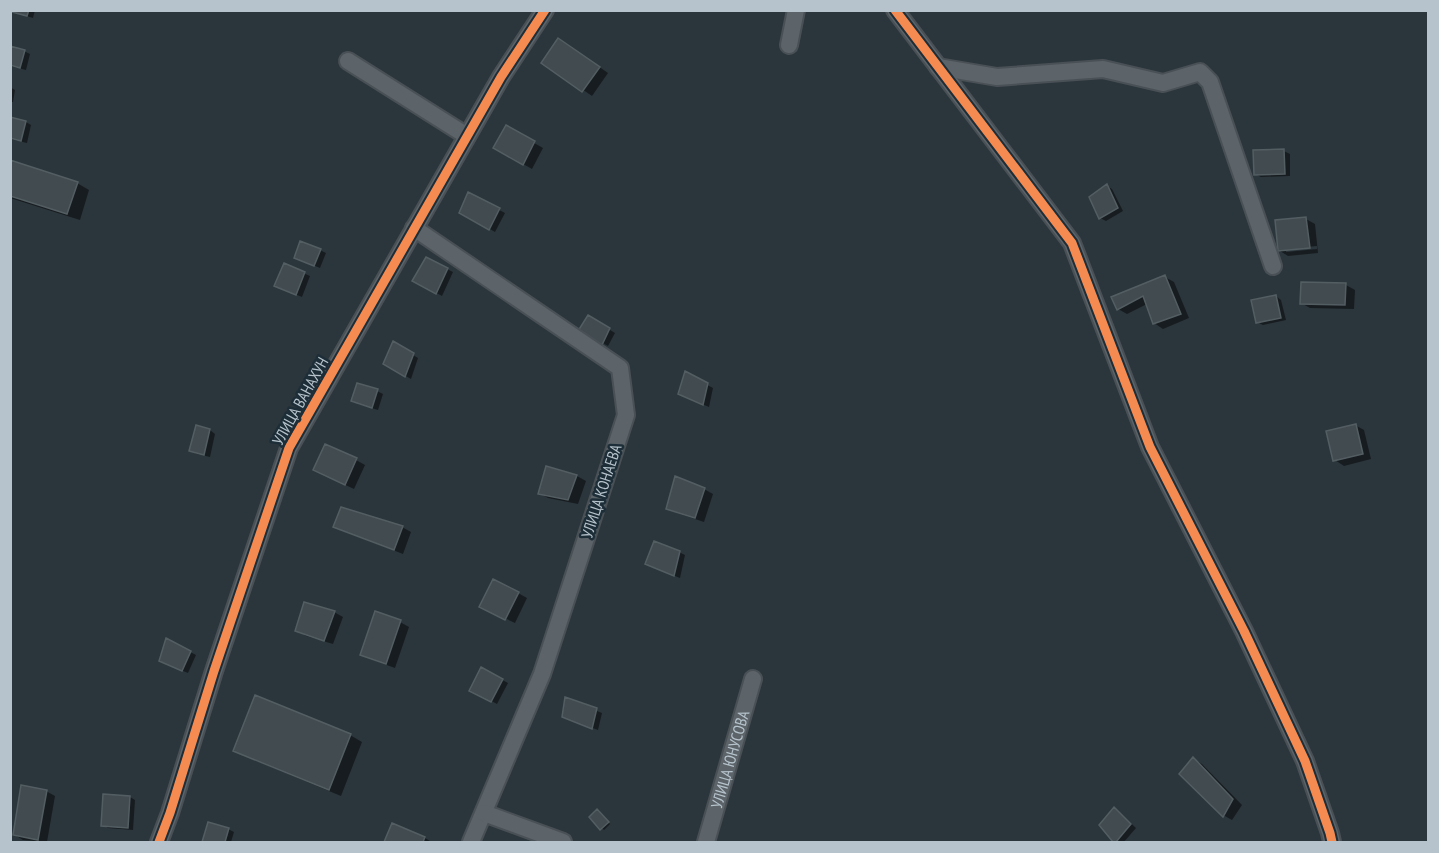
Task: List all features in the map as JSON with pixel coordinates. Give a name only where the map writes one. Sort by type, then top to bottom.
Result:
[{"type":"street","name":"УЛИЦА ВАНАХУН","points":[[159,843],[289,448],[501,77],[546,10]]},
{"type":"street","points":[[789,45],[796,10]]},
{"type":"street","points":[[895,10],[1072,243],[1150,447],[1244,631],[1305,761],[1332,843]]},
{"type":"street","points":[[348,61],[467,136]]},
{"type":"street","points":[[938,67],[997,77],[1103,69],[1163,83],[1200,72],[1210,82],[1273,266]]},
{"type":"street","name":"УЛИЦА КОНАЕВА","points":[[414,228],[620,368],[626,415],[542,674],[471,843]]},
{"type":"street","name":"УЛИЦА ЮНУСОВА","points":[[706,843],[753,679]]},
{"type":"street","points":[[484,813],[563,843]]},
{"type":"building","points":[[13,10],[29,10],[27,16],[12,12]]},
{"type":"building","points":[[558,38],[600,67],[582,92],[541,63]]},
{"type":"building","points":[[10,46],[25,50],[20,68],[10,65]]},
{"type":"building","points":[[10,117],[26,121],[21,141],[10,138]]},
{"type":"building","points":[[506,125],[535,141],[523,165],[493,148]]},
{"type":"building","points":[[1284,149],[1285,174],[1254,175],[1253,150]]},
{"type":"building","points":[[10,160],[78,182],[67,214],[10,196]]},
{"type":"building","points":[[1107,184],[1118,208],[1099,219],[1089,197]]},
{"type":"building","points":[[468,192],[500,208],[489,230],[459,213]]},
{"type":"building","points":[[1306,217],[1310,248],[1278,251],[1275,220]]},
{"type":"building","points":[[300,241],[321,249],[314,266],[294,258]]},
{"type":"building","points":[[426,257],[448,268],[436,294],[412,281]]},
{"type":"building","points":[[284,263],[305,272],[296,295],[274,286]]},
{"type":"building","points":[[1165,275],[1181,314],[1153,324],[1143,296],[1117,310],[1111,297]]},
{"type":"building","points":[[1301,282],[1346,283],[1345,305],[1300,304]]},
{"type":"building","points":[[1276,295],[1281,318],[1256,323],[1251,300]]},
{"type":"building","points":[[588,315],[610,328],[602,345],[578,331]]},
{"type":"building","points":[[393,341],[414,353],[405,377],[383,364]]},
{"type":"building","points":[[685,371],[708,383],[703,405],[678,394]]},
{"type":"building","points":[[357,383],[378,389],[372,408],[351,401]]},
{"type":"building","points":[[1356,424],[1363,454],[1333,461],[1326,431]]},
{"type":"building","points":[[196,425],[210,429],[204,455],[189,451]]},
{"type":"building","points":[[325,444],[357,458],[345,485],[313,470]]},
{"type":"building","points":[[546,466],[577,475],[568,500],[538,494]]},
{"type":"building","points":[[675,476],[705,488],[695,518],[666,509]]},
{"type":"building","points":[[341,507],[403,526],[394,550],[333,527]]},
{"type":"building","points":[[654,541],[680,551],[674,576],[645,564]]},
{"type":"building","points":[[493,579],[519,592],[505,620],[479,607]]},
{"type":"building","points":[[304,602],[335,611],[324,641],[295,631]]},
{"type":"building","points":[[375,611],[401,620],[386,664],[360,655]]},
{"type":"building","points":[[166,638],[191,651],[182,671],[159,661]]},
{"type":"building","points":[[481,667],[503,679],[491,702],[469,691]]},
{"type":"building","points":[[255,695],[351,734],[329,790],[233,751]]},
{"type":"building","points":[[565,697],[597,708],[592,729],[562,717]]},
{"type":"building","points":[[1193,757],[1233,799],[1223,817],[1179,774]]},
{"type":"building","points":[[21,785],[47,790],[38,840],[13,835]]},
{"type":"building","points":[[103,794],[130,796],[128,828],[101,826]]},
{"type":"building","points":[[1114,807],[1131,824],[1116,842],[1113,842],[1099,825]]},
{"type":"building","points":[[597,809],[609,822],[600,830],[589,817]]},
{"type":"building","points":[[208,822],[229,828],[225,842],[202,842]]},
{"type":"building","points":[[392,823],[425,837],[423,842],[384,842]]},
{"type":"cycle path","points":[[159,842],[289,448],[501,77],[545,10]]},
{"type":"cycle path","points":[[895,10],[1072,243],[1150,447],[1244,631],[1305,761],[1332,842]]}]
